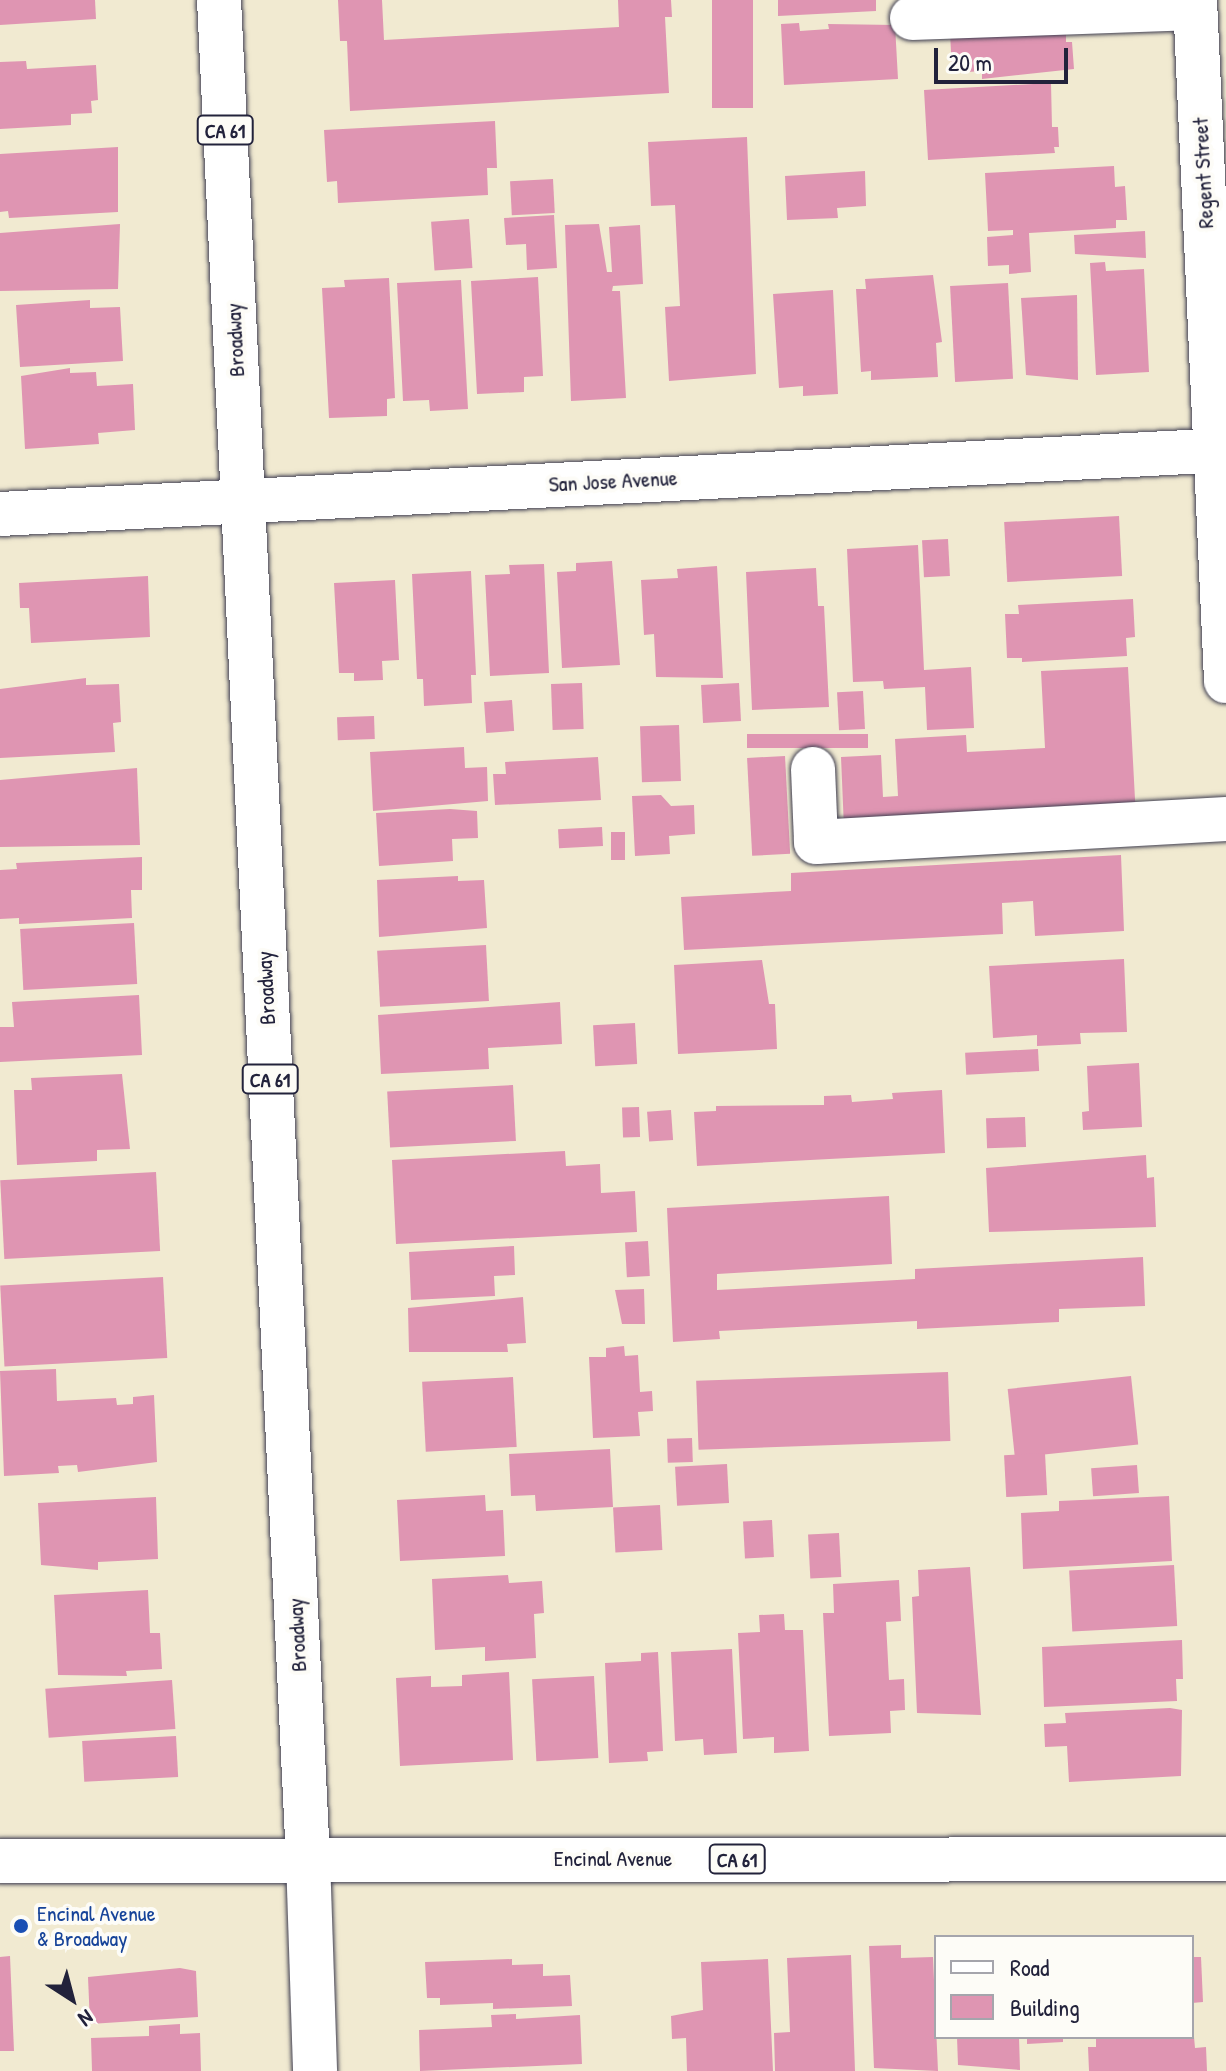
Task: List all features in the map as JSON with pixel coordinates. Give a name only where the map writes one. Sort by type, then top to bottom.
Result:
[{"type":"main road","name":"Broadway","points":[[219,0],[308,1858],[315,2071]]},
{"type":"main road","points":[[912,18],[1195,4]]},
{"type":"main road","name":"Regent Street","points":[[1195,4],[1221,450],[1226,681]]},
{"type":"main road","name":"San Jose Avenue","points":[[0,514],[1221,450]]},
{"type":"main road","points":[[813,769],[816,842],[1226,819]]},
{"type":"main road","name":"Encinal Avenue","points":[[0,1861],[308,1858],[1226,1859]]},
{"type":"building","points":[[0,0],[95,0],[96,19],[0,25]]},
{"type":"building","points":[[338,0],[382,0],[384,40],[619,27],[618,0],[671,0],[672,17],[665,17],[669,93],[350,111],[347,41],[340,41]]},
{"type":"building","points":[[712,0],[753,0],[753,108],[712,108]]},
{"type":"building","points":[[778,0],[876,0],[876,11],[778,16]]},
{"type":"building","points":[[799,23],[800,31],[829,29],[828,24],[895,25],[898,79],[784,85],[781,24]]},
{"type":"building","points":[[950,32],[1066,32],[1066,42],[1072,42],[1074,69],[982,79],[982,71],[952,73]]},
{"type":"building","points":[[26,61],[27,69],[96,65],[98,100],[91,101],[92,113],[71,114],[71,125],[0,129],[0,62]]},
{"type":"building","points":[[1051,83],[1052,127],[1058,127],[1059,147],[1054,147],[1055,153],[928,160],[924,90]]},
{"type":"building","points":[[495,121],[497,168],[487,168],[488,195],[338,203],[337,181],[327,182],[324,130]]},
{"type":"building","points":[[747,137],[756,374],[669,381],[665,307],[680,306],[675,205],[651,206],[648,142]]},
{"type":"building","points":[[118,147],[118,212],[9,218],[8,211],[0,212],[0,154]]},
{"type":"building","points":[[1114,166],[1115,187],[1125,186],[1127,220],[1116,220],[1116,228],[1029,233],[1031,272],[1009,274],[1009,265],[988,266],[987,237],[1013,235],[1013,230],[988,231],[985,173]]},
{"type":"building","points":[[865,171],[866,206],[837,208],[838,218],[787,220],[785,176]]},
{"type":"building","points":[[553,179],[555,213],[512,215],[510,181]]},
{"type":"building","points":[[554,215],[557,268],[527,270],[526,244],[506,245],[504,218]]},
{"type":"building","points":[[469,219],[472,268],[435,271],[431,222]]},
{"type":"building","points":[[120,224],[118,289],[0,291],[0,233]]},
{"type":"building","points":[[599,224],[607,272],[612,272],[609,227],[640,225],[643,284],[613,286],[612,291],[620,291],[626,398],[571,401],[565,225]]},
{"type":"building","points":[[1145,231],[1146,258],[1075,254],[1074,235]]},
{"type":"building","points":[[1105,262],[1106,271],[1144,269],[1149,372],[1096,375],[1090,263]]},
{"type":"building","points":[[933,275],[942,342],[936,343],[938,377],[871,380],[871,371],[861,372],[856,289],[866,289],[865,279]]},
{"type":"building","points":[[538,277],[543,376],[524,377],[524,392],[477,394],[471,281]]},
{"type":"building","points":[[389,278],[395,398],[387,399],[387,416],[329,418],[322,288],[345,287],[344,280]]},
{"type":"building","points":[[461,280],[468,409],[430,411],[429,400],[403,401],[397,283]]},
{"type":"building","points":[[1008,283],[1013,379],[955,382],[950,286]]},
{"type":"building","points":[[833,290],[838,394],[803,396],[803,386],[779,388],[773,294]]},
{"type":"building","points":[[1077,295],[1078,380],[1026,375],[1021,298]]},
{"type":"building","points":[[90,300],[90,308],[120,307],[123,361],[20,367],[16,305]]},
{"type":"building","points":[[70,368],[70,373],[96,372],[97,386],[133,384],[135,430],[98,433],[99,444],[25,449],[21,376]]},
{"type":"building","points":[[1119,516],[1122,576],[1007,582],[1004,522]]},
{"type":"building","points":[[948,539],[950,576],[924,577],[922,540]]},
{"type":"building","points":[[918,545],[924,670],[971,667],[974,728],[927,730],[925,687],[884,689],[883,681],[853,682],[847,549]]},
{"type":"building","points":[[612,561],[620,665],[562,668],[557,572],[576,571],[576,563]]},
{"type":"building","points":[[544,564],[549,673],[490,676],[485,575],[510,574],[509,565]]},
{"type":"building","points":[[717,566],[723,678],[656,677],[654,634],[644,635],[641,580],[678,578],[677,569]]},
{"type":"building","points":[[816,568],[818,606],[824,606],[829,707],[752,710],[746,572]]},
{"type":"building","points":[[471,571],[476,675],[471,675],[472,703],[424,706],[423,679],[417,679],[412,574]]},
{"type":"building","points":[[148,576],[150,637],[31,643],[29,608],[20,608],[19,583]]},
{"type":"building","points":[[395,580],[399,660],[382,661],[383,680],[354,681],[354,673],[339,673],[334,583]]},
{"type":"building","points":[[1133,599],[1135,637],[1126,638],[1127,656],[1022,662],[1022,658],[1007,658],[1005,614],[1019,614],[1018,605]]},
{"type":"building","points":[[1128,667],[1136,818],[844,828],[841,757],[881,755],[883,797],[898,796],[895,739],[966,735],[967,752],[1045,748],[1041,671]]},
{"type":"building","points":[[86,678],[86,685],[119,684],[121,722],[113,723],[115,752],[0,758],[0,689]]},
{"type":"building","points":[[582,683],[584,729],[553,730],[551,684]]},
{"type":"building","points":[[739,683],[741,721],[703,723],[701,685]]},
{"type":"building","points":[[863,691],[865,729],[839,730],[837,692]]},
{"type":"building","points":[[512,700],[514,731],[486,733],[484,702]]},
{"type":"building","points":[[374,716],[375,739],[338,740],[337,717]]},
{"type":"building","points":[[679,725],[681,781],[642,782],[640,726]]},
{"type":"building","points":[[747,734],[868,734],[868,748],[747,748]]},
{"type":"building","points":[[464,747],[465,768],[487,767],[488,801],[373,811],[370,752]]},
{"type":"building","points":[[785,756],[790,854],[752,856],[747,758]]},
{"type":"building","points":[[598,757],[601,800],[495,805],[493,774],[506,774],[505,762]]},
{"type":"building","points":[[137,768],[140,845],[0,847],[0,780]]},
{"type":"building","points":[[661,795],[671,806],[694,805],[695,834],[669,836],[670,854],[635,856],[632,796]]},
{"type":"building","points":[[450,809],[477,811],[478,838],[452,839],[453,861],[379,866],[376,813]]},
{"type":"building","points":[[602,827],[603,846],[559,848],[558,829]]},
{"type":"building","points":[[611,832],[625,832],[625,860],[611,860]]},
{"type":"building","points":[[1121,855],[1124,931],[1035,936],[1033,901],[1002,903],[1003,934],[684,950],[681,897],[791,891],[791,873]]},
{"type":"building","points":[[142,857],[142,890],[131,890],[132,918],[19,924],[19,918],[0,919],[0,870],[17,869],[16,863]]},
{"type":"building","points":[[458,876],[458,881],[484,880],[487,928],[379,937],[377,880]]},
{"type":"building","points":[[134,923],[137,984],[23,990],[20,929]]},
{"type":"building","points":[[486,945],[489,1001],[380,1007],[377,951]]},
{"type":"building","points":[[1124,959],[1127,1032],[1080,1033],[1081,1044],[1037,1046],[1037,1035],[993,1038],[989,966]]},
{"type":"building","points":[[762,960],[769,1004],[775,1004],[777,1049],[678,1054],[674,965]]},
{"type":"building","points":[[139,995],[142,1055],[0,1062],[0,1027],[14,1027],[12,1002]]},
{"type":"building","points":[[560,1002],[562,1044],[488,1048],[489,1069],[381,1074],[378,1015]]},
{"type":"building","points":[[635,1023],[637,1064],[595,1066],[593,1025]]},
{"type":"building","points":[[1038,1049],[1039,1071],[966,1075],[965,1053]]},
{"type":"building","points":[[1139,1063],[1142,1127],[1083,1130],[1082,1112],[1089,1111],[1087,1066]]},
{"type":"building","points":[[122,1074],[130,1149],[97,1150],[97,1161],[17,1165],[14,1090],[32,1090],[31,1078]]},
{"type":"building","points":[[513,1085],[516,1141],[390,1148],[387,1092]]},
{"type":"building","points":[[942,1090],[945,1153],[697,1166],[694,1112],[716,1111],[716,1106],[824,1105],[824,1096],[851,1095],[852,1102],[893,1099],[892,1093]]},
{"type":"building","points":[[639,1107],[640,1137],[623,1138],[622,1108]]},
{"type":"building","points":[[671,1110],[673,1140],[649,1142],[647,1112]]},
{"type":"building","points":[[1025,1117],[1026,1147],[987,1148],[986,1118]]},
{"type":"building","points":[[565,1151],[566,1166],[600,1164],[601,1193],[635,1191],[637,1232],[396,1244],[392,1160]]},
{"type":"building","points":[[1146,1155],[1147,1178],[1154,1177],[1156,1227],[989,1232],[986,1168]]},
{"type":"building","points":[[156,1172],[160,1251],[4,1259],[0,1180]]},
{"type":"building","points":[[889,1196],[892,1264],[717,1274],[717,1290],[915,1279],[915,1269],[1143,1257],[1145,1306],[1059,1309],[1059,1322],[917,1329],[917,1321],[719,1331],[720,1339],[673,1342],[667,1208]]},
{"type":"building","points":[[648,1241],[650,1276],[627,1277],[625,1242]]},
{"type":"building","points":[[514,1246],[515,1275],[494,1276],[495,1296],[411,1300],[409,1252]]},
{"type":"building","points":[[163,1277],[167,1358],[4,1366],[0,1286]]},
{"type":"building","points":[[644,1289],[645,1324],[622,1324],[615,1290]]},
{"type":"building","points":[[523,1297],[526,1343],[507,1344],[508,1352],[409,1352],[408,1308]]},
{"type":"building","points":[[624,1346],[625,1356],[638,1355],[640,1392],[652,1391],[653,1411],[638,1412],[640,1436],[593,1438],[589,1357],[606,1357],[606,1348]]},
{"type":"building","points":[[56,1369],[57,1401],[116,1398],[117,1405],[133,1404],[133,1397],[154,1395],[157,1462],[78,1472],[77,1465],[58,1466],[59,1473],[4,1476],[0,1371]]},
{"type":"building","points":[[948,1372],[950,1441],[699,1450],[696,1381]]},
{"type":"building","points":[[1131,1376],[1138,1445],[1015,1458],[1008,1389]]},
{"type":"building","points":[[513,1377],[517,1447],[426,1452],[422,1382]]},
{"type":"building","points":[[692,1438],[693,1462],[668,1463],[667,1439]]},
{"type":"building","points":[[610,1449],[613,1507],[536,1511],[535,1495],[511,1496],[509,1454]]},
{"type":"building","points":[[1045,1453],[1047,1495],[1006,1497],[1004,1455]]},
{"type":"building","points":[[727,1464],[729,1503],[677,1506],[675,1467]]},
{"type":"building","points":[[1137,1465],[1139,1493],[1093,1496],[1091,1468]]},
{"type":"building","points":[[485,1495],[486,1511],[503,1510],[505,1556],[400,1561],[397,1500]]},
{"type":"building","points":[[1169,1496],[1172,1561],[1023,1569],[1021,1513],[1059,1511],[1059,1501]]},
{"type":"building","points":[[156,1497],[158,1559],[98,1562],[98,1570],[41,1565],[38,1503]]},
{"type":"building","points":[[660,1505],[662,1550],[615,1552],[613,1507]]},
{"type":"building","points":[[772,1520],[774,1557],[745,1558],[743,1522]]},
{"type":"building","points":[[839,1533],[841,1577],[810,1579],[808,1535]]},
{"type":"building","points":[[1174,1565],[1177,1626],[1072,1631],[1069,1570]]},
{"type":"building","points":[[970,1567],[981,1715],[917,1713],[912,1597],[919,1596],[918,1570]]},
{"type":"building","points":[[508,1575],[509,1583],[542,1581],[544,1613],[534,1614],[536,1658],[485,1661],[485,1647],[435,1650],[432,1579]]},
{"type":"building","points":[[899,1580],[901,1621],[886,1622],[889,1680],[904,1679],[905,1710],[890,1711],[891,1733],[829,1736],[823,1613],[834,1613],[833,1584]]},
{"type":"building","points":[[148,1590],[150,1633],[160,1633],[162,1669],[126,1671],[127,1676],[58,1675],[54,1595]]},
{"type":"building","points":[[784,1614],[785,1630],[803,1630],[809,1751],[774,1753],[774,1737],[743,1739],[738,1633],[760,1632],[759,1615]]},
{"type":"building","points":[[1182,1640],[1183,1679],[1176,1679],[1177,1701],[1044,1707],[1042,1647]]},
{"type":"building","points":[[732,1649],[737,1753],[704,1755],[703,1739],[675,1741],[671,1652]]},
{"type":"building","points":[[658,1652],[663,1751],[647,1752],[648,1761],[609,1763],[605,1663],[641,1661],[641,1653]]},
{"type":"building","points":[[509,1672],[513,1760],[400,1766],[396,1678],[431,1676],[431,1687],[462,1686],[462,1675]]},
{"type":"building","points":[[594,1676],[598,1758],[536,1761],[532,1679]]},
{"type":"building","points":[[172,1680],[175,1729],[49,1738],[45,1689]]},
{"type":"building","points":[[1182,1710],[1181,1776],[1069,1782],[1067,1746],[1045,1747],[1044,1724],[1066,1723],[1065,1713]]},
{"type":"building","points":[[176,1736],[178,1777],[84,1782],[82,1741]]},
{"type":"building","points":[[901,1945],[901,1958],[933,1957],[934,2039],[937,2039],[938,2071],[874,2068],[869,1946]]},
{"type":"building","points":[[851,1955],[855,2071],[775,2071],[774,2033],[790,2032],[787,1958]]},
{"type":"building","points":[[10,1956],[14,2051],[0,2051],[0,1957]]},
{"type":"building","points":[[1194,1957],[1201,1957],[1203,2002],[1194,2003]]},
{"type":"building","points":[[512,1959],[512,1965],[543,1964],[543,1976],[570,1975],[572,2006],[493,2009],[493,2003],[440,2005],[440,1998],[427,1998],[425,1962]]},
{"type":"building","points":[[768,1959],[773,2071],[687,2071],[686,2038],[672,2039],[671,2016],[703,2010],[701,1962]]},
{"type":"building","points":[[180,1968],[196,1971],[198,2017],[90,2024],[88,1977]]},
{"type":"building","points":[[516,2014],[516,2019],[580,2015],[582,2064],[420,2071],[419,2030],[492,2027],[491,2015]]},
{"type":"building","points":[[180,2024],[180,2034],[200,2033],[201,2071],[92,2071],[91,2038],[149,2036],[149,2026]]},
{"type":"building","points":[[1194,2037],[1195,2048],[1206,2047],[1207,2071],[1089,2071],[1088,2047],[1096,2047],[1096,2039]]},
{"type":"building","points":[[957,2039],[1019,2039],[1020,2070],[958,2065]]},
{"type":"building","points":[[1027,2039],[1063,2039],[1063,2042],[1027,2044]]},
{"type":"place","name":"Encinal Avenue & Broadway","points":[[21,1926]]}]
